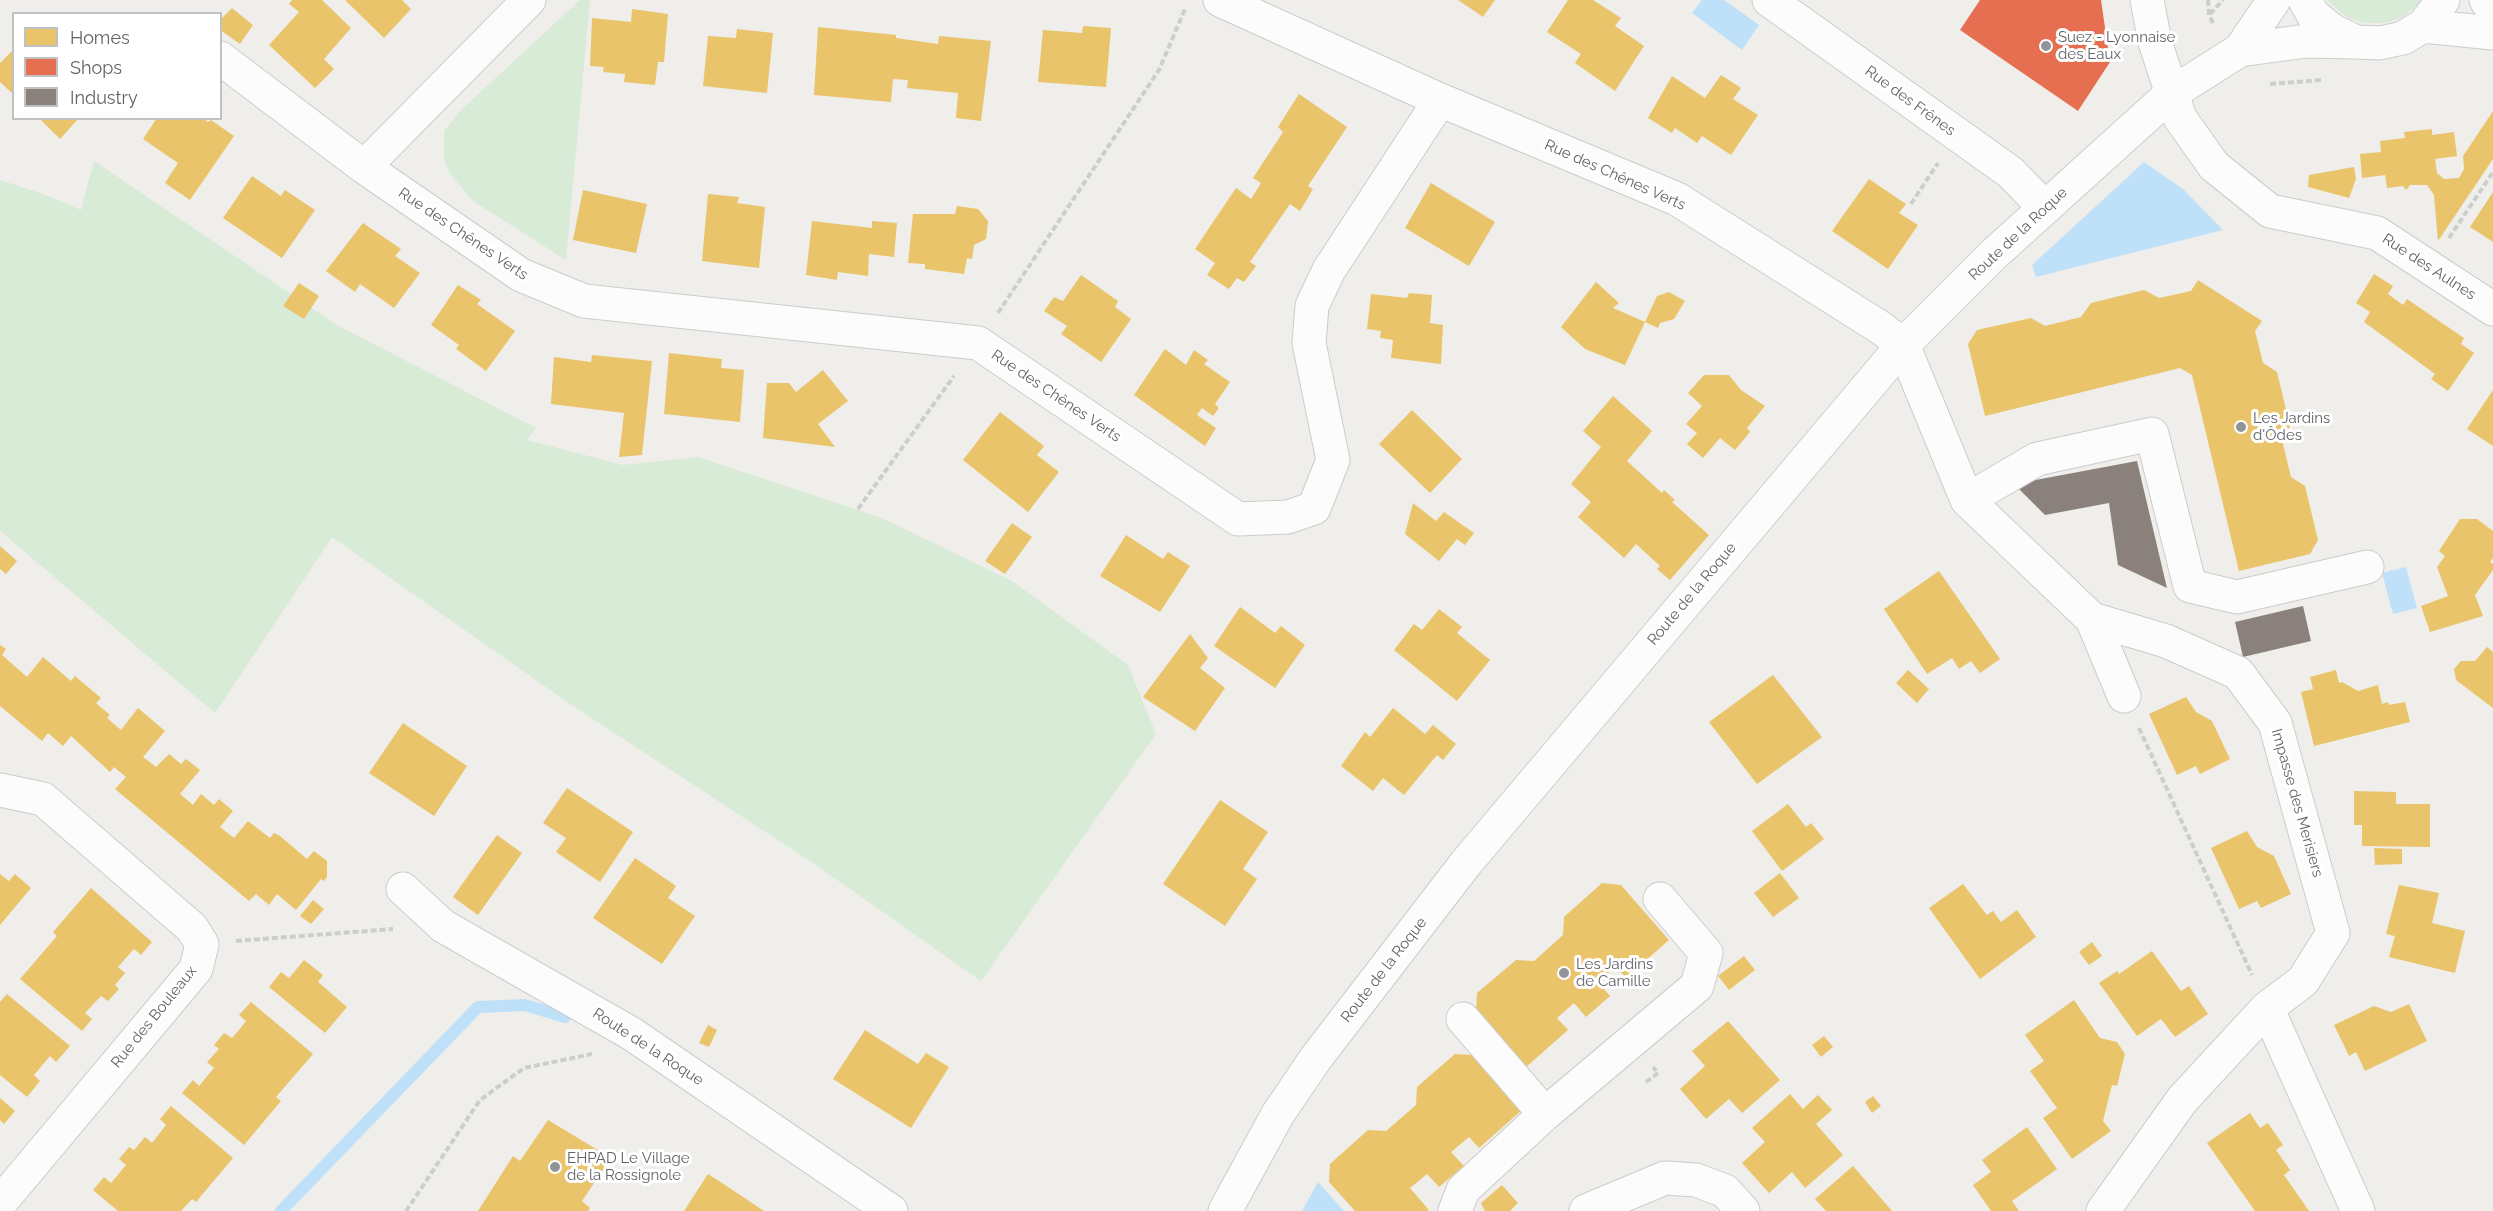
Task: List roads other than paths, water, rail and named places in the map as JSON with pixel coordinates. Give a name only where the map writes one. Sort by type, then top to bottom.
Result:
[{"type":"street","points":[[364,167],[529,0]]},
{"type":"street","name":"Rue des Chênes Verts","points":[[1220,0],[1440,100],[1677,199],[1903,345]]},
{"type":"street","name":"Rue des Frênes","points":[[1769,0],[2010,172],[2045,208]]},
{"type":"street","name":"Rue des Aulnes","points":[[2147,0],[2155,42],[2180,118],[2214,166],[2270,211],[2377,233],[2493,309]]},
{"type":"street","name":"Route de la Roque","points":[[1225,1211],[1278,1114],[1316,1058],[1466,863],[1903,345],[1993,255],[2172,93],[2240,50],[2274,0]]},
{"type":"street","points":[[2305,0],[2313,15],[2333,32],[2356,42]]},
{"type":"street","points":[[2423,26],[2443,0]]},
{"type":"street","points":[[2486,0],[2493,11]]},
{"type":"street","points":[[2423,26],[2493,33]]},
{"type":"street","name":"Route de la Roque","points":[[2240,50],[2306,41],[2380,43],[2403,38],[2423,26]]},
{"type":"street","name":"Rue des Chênes Verts","points":[[222,60],[364,167],[520,275],[584,302],[978,343],[1238,519],[1288,518],[1314,508],[1333,460],[1309,343],[1312,306],[1329,270],[1440,100]]},
{"type":"street","name":"Impasse des Merisiers","points":[[1903,345],[1967,500],[2092,619],[2166,641],[2238,673],[2275,723],[2332,933],[2303,981],[2267,1008],[2182,1100],[2103,1211]]},
{"type":"street","points":[[1967,500],[2037,459],[2151,434],[2190,586],[2237,597],[2367,567]]},
{"type":"street","points":[[2092,619],[2124,696]]},
{"type":"street","name":"Rue des Bouleaux","points":[[0,790],[43,799],[192,928],[202,944],[196,969],[0,1203]]},
{"type":"street","name":"Route de la Roque","points":[[403,889],[443,926],[632,1034],[891,1211]]},
{"type":"street","points":[[1455,1211],[1463,1190],[1545,1114],[1697,986],[1706,953],[1660,899]]},
{"type":"street","points":[[2267,1008],[2358,1211]]},
{"type":"street","points":[[1463,1019],[1545,1114]]},
{"type":"street","points":[[1586,1211],[1665,1178],[1696,1180],[1725,1191],[1743,1211]]},
{"type":"water","points":[[1702,0],[1724,0],[1759,25],[1742,50],[1692,13]]},
{"type":"water","points":[[2144,162],[2183,189],[2223,230],[2036,277],[2032,265]]},
{"type":"water","points":[[2406,567],[2417,608],[2393,614],[2382,573]]},
{"type":"water","points":[[1318,1182],[1344,1211],[1302,1211]]},
{"type":"waterway","points":[[281,1211],[478,1007],[525,1005],[565,1017]]},
{"type":"place","name":"Suez - Lyonnaise des Eaux","points":[[2046,46]]},
{"type":"place","name":"Les Jardins d'Ôdes","points":[[2241,427]]},
{"type":"place","name":"Les Jardins de Camille","points":[[1564,973]]},
{"type":"place","name":"EHPAD Le Village de la Rossignole","points":[[555,1167]]}]
